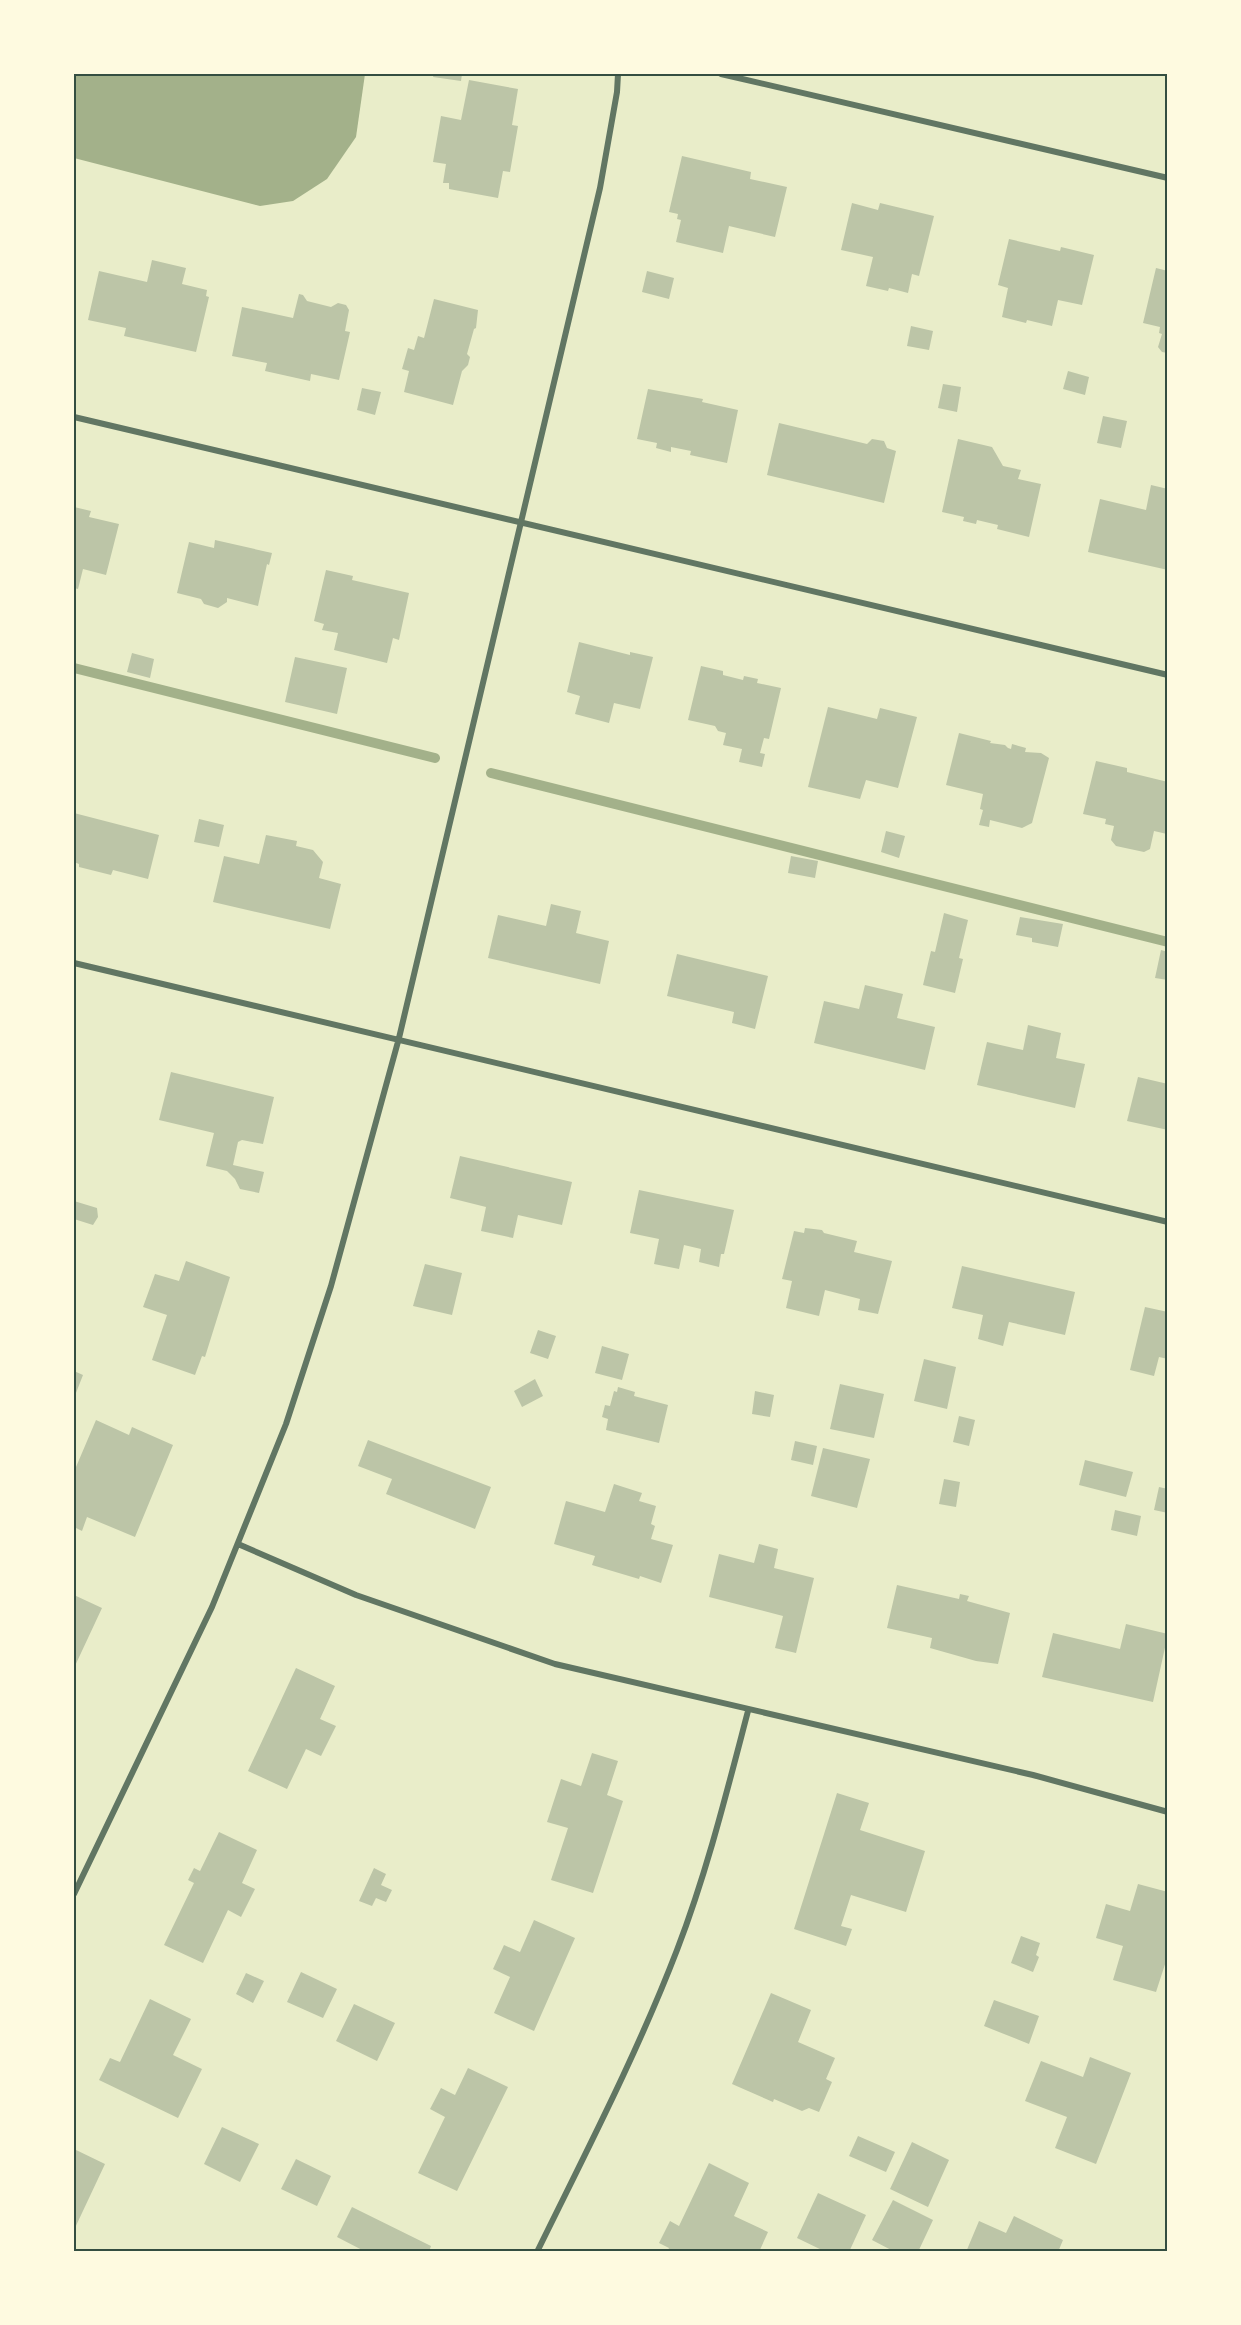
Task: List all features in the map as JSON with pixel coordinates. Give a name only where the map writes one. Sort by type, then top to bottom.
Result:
[{"type":"street","points":[[74,1894],[212,1607],[286,1424],[331,1286],[399,1038],[600,189],[618,74]]},
{"type":"street","points":[[721,74],[1167,178]]},
{"type":"street","points":[[74,417],[1167,675]]},
{"type":"street","points":[[74,963],[1167,1221]]},
{"type":"street","points":[[238,1544],[356,1595],[555,1664],[748,1711],[1033,1775],[1167,1812]]},
{"type":"street","points":[[537,2252],[609,2104],[677,1950],[709,1859],[748,1711]]},
{"type":"shaded area","points":[[74,74],[365,74],[356,137],[327,179],[293,201],[260,206],[74,158]]},
{"type":"building","points":[[434,74],[462,74],[461,81],[433,77]]},
{"type":"building","points":[[469,80],[518,89],[512,125],[518,126],[510,172],[503,171],[498,198],[449,189],[449,183],[443,183],[446,164],[433,162],[441,116],[461,120]]},
{"type":"building","points":[[682,156],[751,172],[750,179],[787,187],[775,237],[729,226],[723,253],[676,242],[681,220],[677,219],[678,214],[669,212]]},
{"type":"building","points":[[852,203],[878,210],[880,203],[934,216],[919,276],[912,274],[908,293],[889,288],[888,291],[866,286],[873,257],[841,250]]},
{"type":"building","points":[[1009,239],[1060,251],[1061,247],[1094,255],[1082,305],[1058,300],[1052,326],[1002,317],[1008,288],[998,285]]},
{"type":"building","points":[[152,260],[186,268],[182,284],[207,290],[206,296],[209,297],[196,352],[124,336],[126,328],[88,320],[99,271],[147,282]]},
{"type":"building","points":[[1156,268],[1168,271],[1168,353],[1162,352],[1158,347],[1162,334],[1159,333],[1160,327],[1143,323]]},
{"type":"building","points":[[647,271],[674,278],[669,299],[642,292]]},
{"type":"building","points":[[299,294],[303,295],[307,301],[331,307],[338,303],[346,305],[349,310],[345,331],[350,332],[339,380],[311,374],[310,381],[265,371],[267,363],[232,356],[242,307],[293,318]]},
{"type":"building","points":[[434,299],[478,310],[476,328],[467,354],[470,357],[468,365],[462,371],[453,405],[404,392],[409,371],[402,369],[408,348],[414,350],[418,336],[424,338]]},
{"type":"building","points":[[911,326],[933,331],[929,350],[907,346]]},
{"type":"building","points":[[1068,371],[1089,377],[1085,395],[1063,389]]},
{"type":"building","points":[[943,384],[961,387],[957,412],[938,408]]},
{"type":"building","points":[[362,388],[381,392],[375,415],[357,410]]},
{"type":"building","points":[[648,389],[703,399],[702,402],[738,410],[727,463],[690,455],[691,451],[671,447],[671,452],[656,448],[657,443],[637,439]]},
{"type":"building","points":[[1103,416],[1127,421],[1121,448],[1097,443]]},
{"type":"building","points":[[779,423],[867,444],[872,439],[884,441],[887,448],[896,451],[884,503],[767,475]]},
{"type":"building","points":[[958,439],[992,447],[1003,466],[1021,470],[1018,479],[1041,484],[1029,537],[997,529],[998,525],[977,520],[976,524],[963,521],[964,517],[942,512]]},
{"type":"building","points":[[1151,485],[1168,489],[1168,570],[1088,552],[1100,499],[1146,510]]},
{"type":"building","points":[[74,507],[91,511],[89,517],[119,524],[106,575],[83,569],[78,589],[74,588]]},
{"type":"building","points":[[215,540],[272,553],[269,565],[267,564],[258,606],[227,598],[227,602],[218,608],[204,604],[201,599],[177,593],[189,542],[214,548]]},
{"type":"building","points":[[326,570],[353,576],[352,580],[409,593],[399,640],[393,638],[387,663],[334,650],[338,633],[322,630],[324,624],[314,621]]},
{"type":"building","points":[[579,642],[630,655],[630,652],[653,657],[640,709],[614,703],[609,723],[575,714],[580,696],[567,692]]},
{"type":"building","points":[[132,653],[154,659],[150,678],[127,672]]},
{"type":"building","points":[[295,657],[347,668],[337,714],[285,702]]},
{"type":"building","points":[[701,666],[723,671],[723,675],[743,680],[744,676],[758,679],[757,683],[781,688],[769,739],[764,738],[760,753],[765,754],[762,767],[739,762],[742,749],[723,745],[726,733],[718,731],[715,726],[688,720]]},
{"type":"building","points":[[828,707],[877,719],[880,708],[917,717],[898,788],[866,780],[860,799],[808,787]]},
{"type":"building","points":[[959,733],[991,741],[990,743],[1005,745],[1011,749],[1012,744],[1026,748],[1025,752],[1041,753],[1049,758],[1032,823],[1022,828],[990,820],[989,827],[979,825],[983,810],[980,809],[983,794],[946,785]]},
{"type":"building","points":[[1096,761],[1127,768],[1127,772],[1168,782],[1167,834],[1154,831],[1150,849],[1144,852],[1116,846],[1111,840],[1114,826],[1105,824],[1106,819],[1083,814]]},
{"type":"building","points":[[74,813],[159,835],[148,879],[113,870],[111,875],[79,867],[79,864],[74,862]]},
{"type":"building","points":[[199,819],[224,825],[219,847],[194,842]]},
{"type":"building","points":[[886,831],[905,836],[899,858],[881,852]]},
{"type":"building","points":[[266,835],[297,841],[296,846],[313,850],[323,862],[319,878],[341,884],[330,929],[213,902],[224,856],[259,864]]},
{"type":"building","points":[[791,856],[818,861],[815,878],[788,873]]},
{"type":"building","points":[[551,904],[581,911],[576,933],[609,941],[600,984],[488,958],[498,915],[546,926]]},
{"type":"building","points":[[944,913],[968,920],[959,958],[963,959],[955,993],[923,985],[931,951],[935,952]]},
{"type":"building","points":[[1020,917],[1063,924],[1058,947],[1032,942],[1032,938],[1016,935]]},
{"type":"building","points":[[1161,950],[1168,952],[1168,980],[1155,978]]},
{"type":"building","points":[[677,954],[768,976],[755,1029],[732,1023],[734,1012],[667,996]]},
{"type":"building","points":[[865,985],[903,994],[897,1018],[935,1027],[925,1070],[814,1043],[824,1001],[859,1009]]},
{"type":"building","points":[[1028,1025],[1061,1033],[1056,1058],[1085,1064],[1075,1108],[977,1085],[987,1042],[1023,1050]]},
{"type":"building","points":[[171,1072],[274,1097],[263,1144],[242,1140],[238,1142],[233,1165],[264,1172],[259,1193],[240,1189],[235,1179],[227,1171],[206,1166],[214,1133],[159,1120]]},
{"type":"building","points":[[1138,1077],[1168,1084],[1168,1130],[1127,1121]]},
{"type":"building","points":[[460,1156],[572,1182],[562,1225],[518,1215],[513,1238],[481,1231],[486,1207],[450,1198]]},
{"type":"building","points":[[639,1190],[734,1210],[719,1267],[699,1262],[701,1249],[684,1245],[679,1269],[654,1264],[659,1239],[630,1233]]},
{"type":"building","points":[[74,1201],[97,1208],[98,1217],[93,1225],[74,1219]]},
{"type":"building","points":[[805,1228],[822,1230],[824,1233],[857,1241],[854,1252],[892,1261],[878,1314],[858,1310],[860,1299],[825,1290],[819,1316],[786,1308],[792,1281],[782,1279],[794,1231],[804,1233]]},
{"type":"building","points":[[186,1261],[230,1277],[205,1357],[202,1356],[195,1375],[152,1360],[167,1315],[143,1307],[155,1274],[179,1281]]},
{"type":"building","points":[[425,1264],[462,1273],[452,1315],[413,1306]]},
{"type":"building","points":[[962,1266],[1075,1292],[1065,1335],[1009,1322],[1003,1346],[978,1339],[983,1315],[952,1308]]},
{"type":"building","points":[[1145,1307],[1168,1312],[1168,1359],[1159,1357],[1154,1376],[1130,1370]]},
{"type":"building","points":[[538,1330],[556,1336],[548,1359],[530,1353]]},
{"type":"building","points":[[602,1346],[629,1354],[622,1380],[595,1373]]},
{"type":"building","points":[[924,1359],[956,1367],[947,1409],[914,1401]]},
{"type":"building","points":[[74,1371],[83,1375],[74,1398]]},
{"type":"building","points":[[535,1379],[543,1396],[522,1407],[514,1391]]},
{"type":"building","points":[[840,1384],[884,1394],[874,1438],[830,1429]]},
{"type":"building","points":[[618,1387],[635,1392],[634,1396],[668,1405],[659,1443],[606,1430],[608,1419],[602,1417],[605,1405],[610,1406],[614,1391],[617,1392]]},
{"type":"building","points":[[755,1391],[774,1395],[770,1417],[752,1414]]},
{"type":"building","points":[[959,1416],[975,1420],[969,1446],[953,1442]]},
{"type":"building","points":[[96,1420],[129,1435],[132,1427],[173,1445],[135,1537],[87,1517],[82,1531],[74,1527],[74,1466],[76,1467]]},
{"type":"building","points":[[368,1440],[491,1487],[475,1529],[386,1494],[392,1479],[358,1466]]},
{"type":"building","points":[[795,1441],[817,1446],[813,1465],[791,1460]]},
{"type":"building","points":[[823,1448],[870,1459],[857,1508],[811,1496]]},
{"type":"building","points":[[1085,1460],[1133,1472],[1126,1497],[1079,1485]]},
{"type":"building","points":[[944,1479],[960,1482],[956,1507],[939,1504]]},
{"type":"building","points":[[614,1484],[642,1493],[639,1501],[656,1506],[651,1524],[655,1526],[651,1539],[673,1545],[661,1583],[592,1565],[595,1556],[554,1544],[566,1501],[605,1512]]},
{"type":"building","points":[[1159,1487],[1168,1489],[1168,1513],[1154,1510]]},
{"type":"building","points":[[1115,1510],[1141,1516],[1137,1536],[1111,1530]]},
{"type":"building","points":[[759,1544],[778,1549],[774,1568],[814,1578],[796,1653],[775,1648],[783,1616],[709,1597],[719,1554],[754,1563]]},
{"type":"building","points":[[897,1585],[959,1599],[960,1594],[969,1596],[967,1601],[1010,1613],[998,1664],[976,1661],[930,1648],[932,1638],[887,1628]]},
{"type":"building","points":[[74,1595],[102,1608],[74,1668]]},
{"type":"building","points":[[1126,1624],[1168,1634],[1153,1702],[1042,1677],[1053,1633],[1120,1649]]},
{"type":"building","points":[[296,1668],[335,1686],[320,1719],[336,1726],[321,1756],[306,1749],[287,1789],[248,1771]]},
{"type":"building","points":[[592,1753],[618,1761],[607,1795],[623,1801],[593,1893],[551,1880],[568,1828],[547,1822],[561,1779],[581,1786]]},
{"type":"building","points":[[837,1793],[869,1803],[860,1830],[925,1851],[906,1912],[851,1895],[841,1926],[852,1929],[846,1946],[794,1929]]},
{"type":"building","points":[[219,1832],[257,1850],[242,1883],[255,1889],[241,1917],[228,1910],[203,1963],[164,1945],[194,1883],[188,1880],[194,1868],[200,1871]]},
{"type":"building","points":[[374,1868],[386,1874],[381,1885],[392,1890],[386,1902],[376,1898],[372,1906],[359,1901]]},
{"type":"building","points":[[1138,1884],[1168,1892],[1168,1955],[1156,1992],[1113,1980],[1123,1946],[1096,1938],[1106,1904],[1130,1911]]},
{"type":"building","points":[[534,1920],[575,1938],[534,2031],[494,2013],[510,1977],[493,1969],[504,1945],[520,1952]]},
{"type":"building","points":[[1021,1936],[1040,1943],[1036,1955],[1039,1957],[1033,1972],[1011,1963]]},
{"type":"building","points":[[301,1972],[337,1989],[323,2018],[287,2002]]},
{"type":"building","points":[[246,1973],[264,1981],[253,2003],[236,1994]]},
{"type":"building","points":[[771,1993],[811,2010],[798,2042],[835,2058],[826,2079],[832,2082],[819,2112],[809,2108],[802,2111],[774,2099],[773,2102],[732,2084]]},
{"type":"building","points":[[150,1999],[191,2019],[173,2055],[202,2069],[178,2118],[99,2080],[110,2058],[120,2062]]},
{"type":"building","points":[[994,2000],[1039,2016],[1029,2044],[984,2026]]},
{"type":"building","points":[[354,2004],[395,2023],[377,2061],[336,2041]]},
{"type":"building","points":[[1090,2057],[1131,2073],[1096,2164],[1055,2148],[1067,2117],[1025,2101],[1041,2061],[1083,2077]]},
{"type":"building","points":[[468,2068],[508,2087],[457,2191],[418,2173],[445,2117],[430,2109],[441,2088],[455,2095]]},
{"type":"building","points":[[222,2127],[259,2144],[240,2182],[204,2164]]},
{"type":"building","points":[[858,2136],[895,2152],[886,2172],[849,2156]]},
{"type":"building","points":[[912,2142],[949,2160],[928,2207],[890,2189]]},
{"type":"building","points":[[74,2149],[105,2164],[74,2230]]},
{"type":"building","points":[[296,2159],[331,2176],[317,2206],[281,2189]]},
{"type":"building","points":[[709,2163],[749,2183],[734,2216],[768,2232],[759,2252],[721,2252],[717,2250],[716,2252],[667,2252],[669,2248],[659,2243],[670,2221],[679,2226]]},
{"type":"building","points":[[818,2193],[866,2215],[849,2252],[826,2252],[797,2238]]},
{"type":"building","points":[[893,2200],[933,2220],[918,2252],[895,2252],[872,2240]]},
{"type":"building","points":[[352,2207],[431,2246],[429,2252],[366,2252],[337,2237]]},
{"type":"building","points":[[1014,2216],[1063,2240],[1058,2252],[966,2252],[979,2221],[1006,2233]]},
{"type":"waterway","points":[[74,668],[435,758]]},
{"type":"waterway","points":[[491,773],[1168,942]]}]
